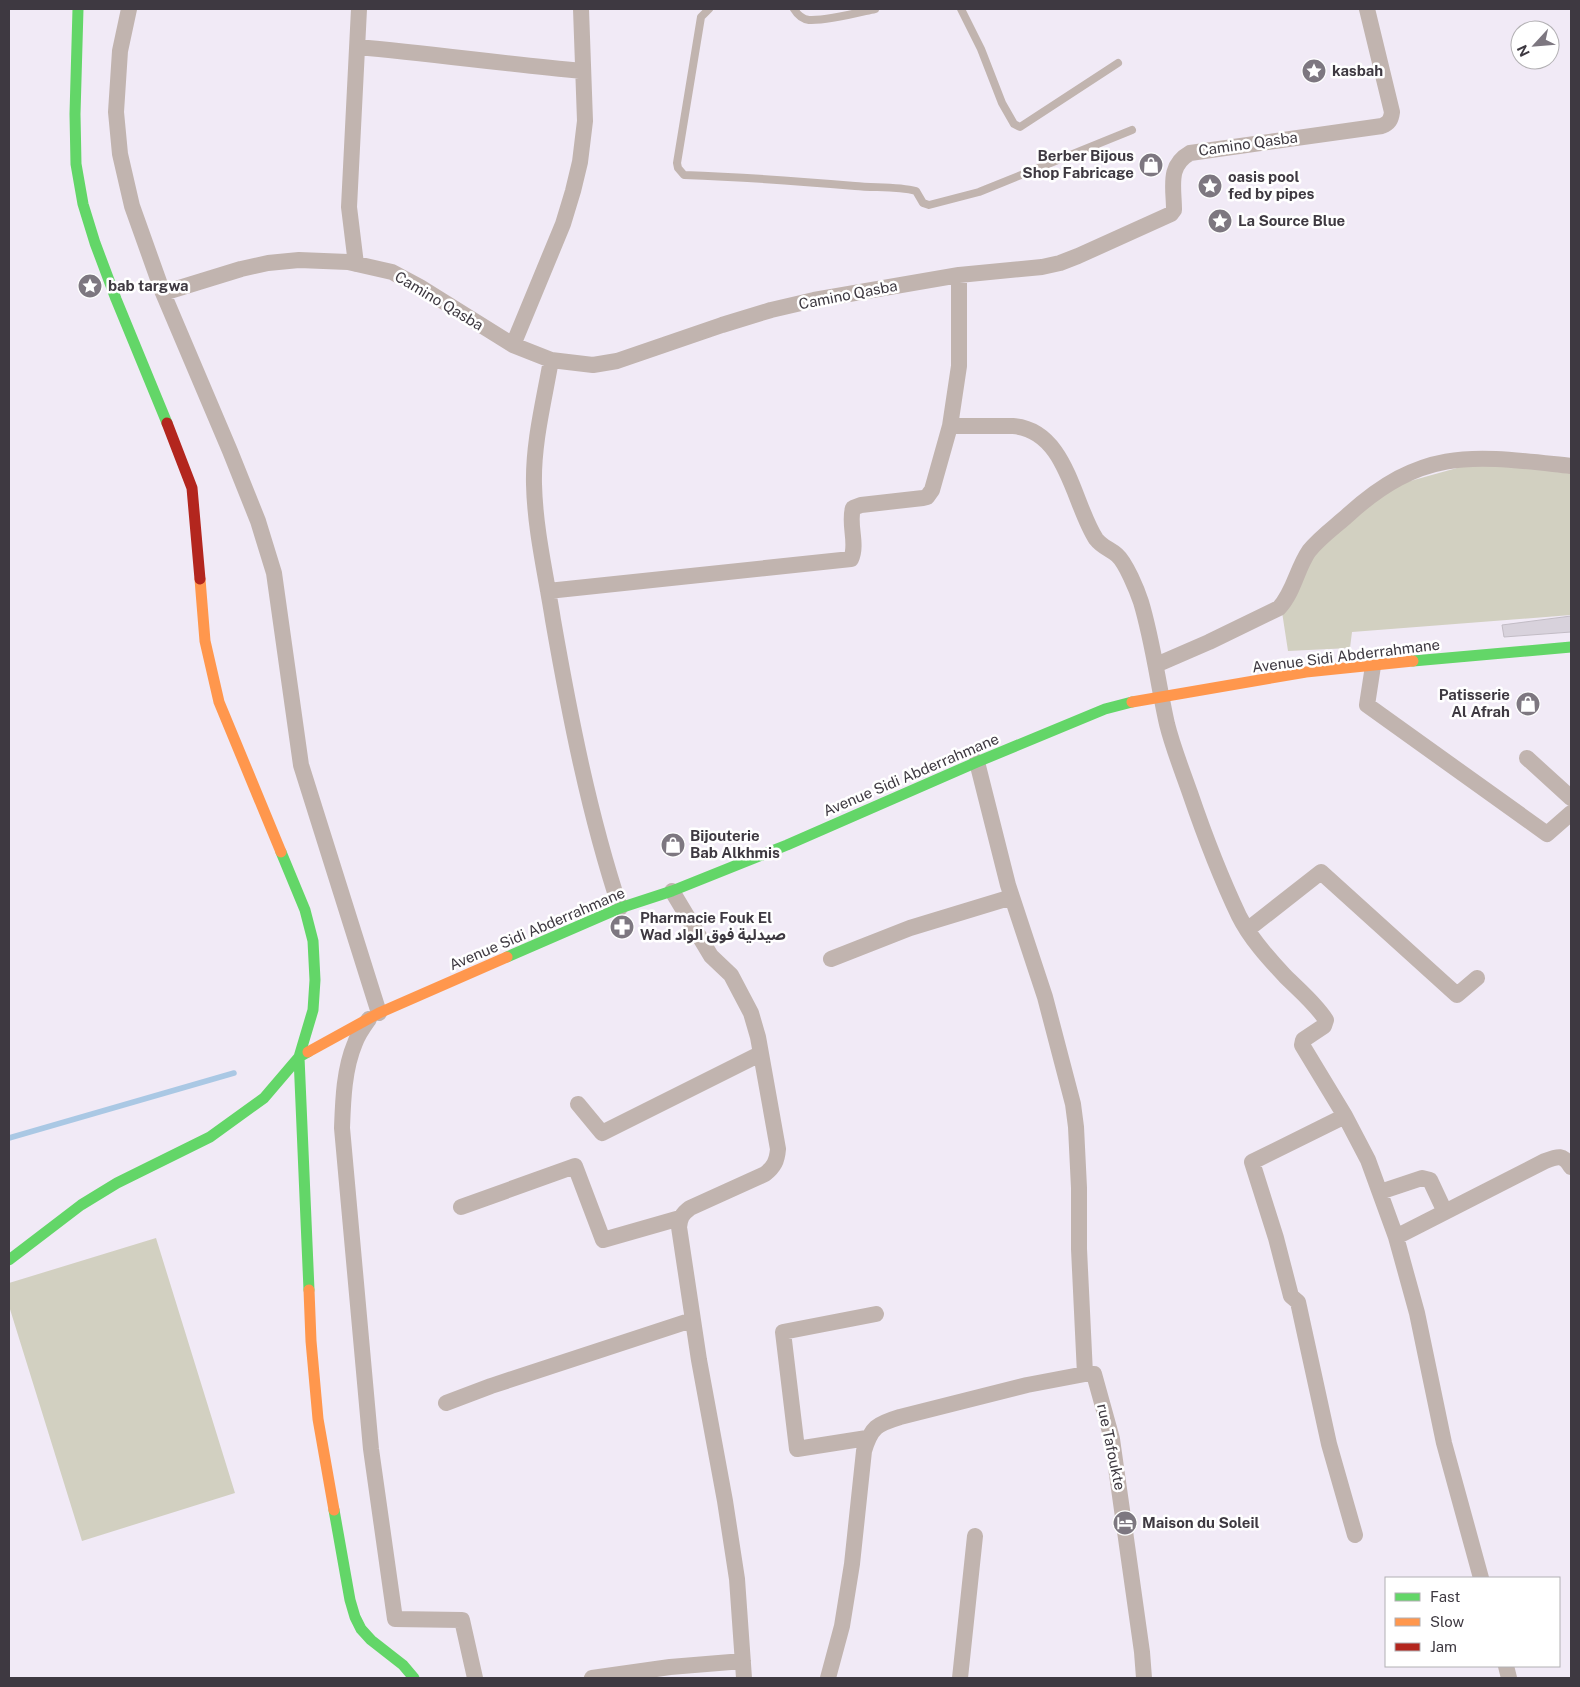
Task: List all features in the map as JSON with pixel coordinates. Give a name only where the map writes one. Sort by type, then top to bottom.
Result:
[{"type":"street","points":[[78,9],[74,114],[76,164],[83,204],[94,243],[192,488],[205,641],[219,702],[305,910],[314,941],[315,980],[313,1010],[299,1057],[312,1351],[318,1419],[350,1600],[361,1629],[403,1665],[414,1678]]},
{"type":"street","points":[[128,9],[120,51],[117,104],[120,154],[132,206],[163,293],[258,521],[274,573],[301,765],[374,1015],[355,1042],[343,1098],[342,1128],[371,1449],[395,1619],[462,1620],[475,1678]]},
{"type":"street","points":[[356,264],[349,207],[359,9]]},
{"type":"street","points":[[513,345],[559,233],[573,191],[580,162],[585,121],[581,9]]},
{"type":"street","name":"Camino Qasba","points":[[163,293],[241,269],[268,263],[299,260],[356,264],[392,272],[420,287],[513,345],[551,360],[594,365],[616,360],[722,324],[771,310],[861,291],[959,275],[1042,267],[1060,263],[1166,218],[1174,210],[1174,172],[1176,165],[1180,158],[1190,152],[1382,126],[1388,123],[1392,112],[1367,9]]},
{"type":"street","points":[[358,47],[449,55],[582,71]]},
{"type":"street","points":[[548,591],[851,559],[853,551],[852,516],[854,508],[861,505],[927,497],[932,490],[950,426],[960,366],[959,275]]},
{"type":"street","points":[[551,360],[537,448],[534,484],[537,513],[548,591],[573,728],[602,853],[620,908]]},
{"type":"street","points":[[950,426],[1021,426],[1035,432],[1052,449],[1063,464],[1096,538],[1117,555],[1125,567],[1141,602],[1174,749],[1207,843],[1233,904],[1247,930],[1273,962],[1310,1000],[1326,1020],[1324,1026],[1303,1040],[1302,1045],[1345,1116],[1368,1160],[1396,1237],[1417,1313],[1444,1444],[1481,1577]]},
{"type":"street","points":[[1156,665],[1279,608],[1287,598],[1309,551],[1382,487],[1402,475],[1440,462],[1464,459],[1492,458],[1571,466]]},
{"type":"street","name":"Avenue Sidi Abderrahmane","points":[[299,1057],[374,1015],[620,908],[672,891],[787,845],[977,762],[1105,709],[1140,700],[1162,698],[1306,672],[1571,647]]},
{"type":"street","points":[[1373,666],[1368,705],[1547,834],[1571,813]]},
{"type":"street","points":[[1527,758],[1571,798]]},
{"type":"street","points":[[828,1678],[842,1626],[852,1564],[864,1451],[867,1438],[873,1429],[881,1423],[900,1417],[1027,1385],[1085,1374],[1079,1249],[1079,1170],[1073,1104],[1045,997],[1012,897],[977,762]]},
{"type":"street","points":[[1247,930],[1321,872],[1457,995],[1477,978]]},
{"type":"street","points":[[672,891],[711,956],[737,985],[750,1012],[758,1037],[777,1143],[775,1164],[765,1174],[690,1208],[680,1218],[679,1227],[692,1320],[726,1501],[737,1579],[744,1678]]},
{"type":"street","points":[[831,958],[910,928],[1012,897]]},
{"type":"street","points":[[578,1104],[602,1133],[760,1054]]},
{"type":"street","points":[[9,1260],[80,1206],[117,1183],[210,1137],[264,1098],[299,1057]]},
{"type":"street","points":[[1345,1116],[1252,1162],[1276,1238],[1291,1296],[1298,1302],[1329,1444],[1355,1535]]},
{"type":"street","points":[[1396,1237],[1554,1158],[1565,1158],[1571,1167]]},
{"type":"street","points":[[461,1207],[575,1166],[603,1240],[680,1218]]},
{"type":"street","points":[[1380,1192],[1426,1178],[1430,1180],[1445,1212]]},
{"type":"street","points":[[867,1438],[797,1449],[783,1332],[876,1314]]},
{"type":"street","points":[[446,1403],[491,1386],[692,1320]]},
{"type":"street","name":"rue Tafoukte","points":[[1085,1374],[1094,1374],[1112,1439],[1144,1678]]},
{"type":"street","points":[[960,1678],[975,1536]]},
{"type":"street","points":[[592,1678],[670,1667],[743,1661]]},
{"type":"lane","points":[[709,9],[701,17],[677,163],[678,168],[684,175],[752,177],[910,189],[916,190],[923,203],[929,205],[979,192],[1132,130]]},
{"type":"lane","points":[[794,9],[798,15],[808,20],[846,16],[874,9]]},
{"type":"lane","points":[[961,9],[987,63],[1002,103],[1017,127],[1020,127],[1118,63]]},
{"type":"shaded area","points":[[1571,463],[1571,615],[1352,632],[1350,648],[1288,651],[1282,612],[1311,553],[1378,490],[1464,466]]},
{"type":"shaded area","points":[[156,1238],[235,1493],[82,1541],[9,1306],[9,1283]]},
{"type":"building","points":[[1571,616],[1571,632],[1504,637],[1502,625]]},
{"type":"waterway","points":[[9,1138],[234,1073]]},
{"type":"traffic: fast","points":[[78,9],[75,114],[76,164],[83,204],[116,299],[167,423]]},
{"type":"traffic: fast","points":[[1413,661],[1571,647]]},
{"type":"traffic: fast","points":[[507,957],[620,908],[672,891],[787,845],[977,762],[1105,709],[1132,702]]},
{"type":"traffic: fast","points":[[281,852],[305,910],[313,941],[315,980],[313,1010],[299,1057],[309,1290]]},
{"type":"traffic: fast","points":[[9,1260],[81,1205],[117,1183],[210,1137],[264,1098],[299,1057],[308,1052]]},
{"type":"traffic: fast","points":[[334,1510],[350,1600],[355,1617],[361,1629],[371,1640],[403,1665],[414,1678]]},
{"type":"traffic: slow","points":[[200,579],[205,641],[219,702],[281,852]]},
{"type":"traffic: slow","points":[[1132,702],[1306,672],[1413,661]]},
{"type":"traffic: slow","points":[[308,1052],[379,1013],[507,957]]},
{"type":"traffic: slow","points":[[309,1290],[311,1341],[318,1419],[334,1510]]},
{"type":"traffic: jam","points":[[167,423],[192,488],[200,579]]},
{"type":"place","name":"kasbah","points":[[1314,71]]},
{"type":"place","name":"Berber Bijous Shop Fabricage","points":[[1151,165]]},
{"type":"place","name":"oasis pool fed by pipes","points":[[1210,186]]},
{"type":"place","name":"La Source Blue","points":[[1220,221]]},
{"type":"place","name":"bab targwa","points":[[90,286]]},
{"type":"place","name":"Patisserie Al Afrah","points":[[1528,704]]},
{"type":"place","name":"Bijouterie Bab Alkhmis","points":[[673,845]]},
{"type":"place","name":"Pharmacie Fouk El Wad صيدلية فوق الواد","points":[[622,927]]},
{"type":"place","name":"Maison du Soleil","points":[[1125,1523]]}]
